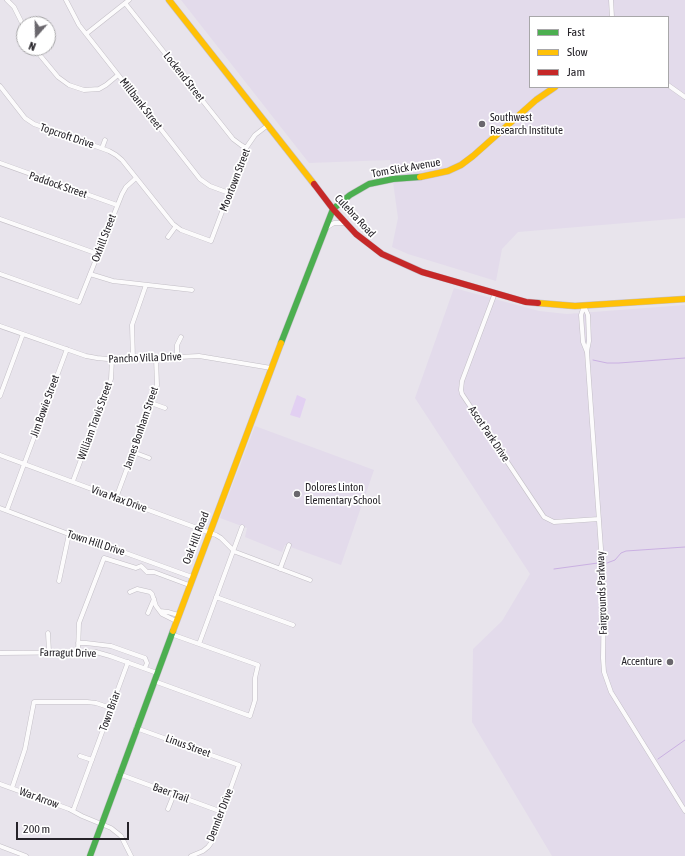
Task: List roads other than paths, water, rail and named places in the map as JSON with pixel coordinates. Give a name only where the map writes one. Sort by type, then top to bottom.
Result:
[{"type":"street","points":[[7,0],[14,7],[18,16]]},
{"type":"street","name":"Millbank Street","points":[[66,0],[86,34],[200,179],[210,186],[229,193]]},
{"type":"street","name":"Culebra Road","points":[[169,0],[333,209],[369,245],[402,264],[422,272],[526,302],[558,306],[584,306],[685,299]]},
{"type":"street","points":[[611,0],[612,16]]},
{"type":"street","points":[[86,34],[127,1]]},
{"type":"street","name":"Lockend Street","points":[[127,1],[233,139],[246,148]]},
{"type":"street","points":[[40,56],[58,78],[70,85],[84,90],[99,89],[118,75]]},
{"type":"street","name":"Topcroft Drive","points":[[0,86],[25,118],[34,124],[102,148],[122,160],[176,226],[181,230],[211,241]]},
{"type":"street","points":[[669,87],[685,97]]},
{"type":"street","name":"Tom Slick Avenue","points":[[333,209],[350,195],[369,184],[393,179],[426,177],[448,171],[461,165],[536,100],[554,88]]},
{"type":"street","name":"Moortown Street","points":[[211,241],[246,148],[255,134],[268,125]]},
{"type":"street","name":"Topcroft Drive","points":[[102,148],[105,140]]},
{"type":"street","name":"Paddock Street","points":[[0,163],[117,205]]},
{"type":"street","name":"Oxhill Street","points":[[0,274],[79,302],[117,205],[126,187],[136,178]]},
{"type":"street","name":"Oak Hill Road","points":[[90,856],[208,532],[333,209]]},
{"type":"street","points":[[0,219],[98,254]]},
{"type":"street","points":[[325,228],[334,223],[346,223]]},
{"type":"street","points":[[168,237],[176,226]]},
{"type":"street","points":[[90,274],[107,280],[192,290]]},
{"type":"street","points":[[133,359],[132,325],[146,285]]},
{"type":"street","name":"Ascot Park Drive","points":[[495,293],[462,381],[462,394],[544,517],[554,522],[599,519]]},
{"type":"street","name":"Fairgrounds Parkway","points":[[584,306],[588,315],[590,340],[587,352],[604,591],[603,658],[606,679],[611,692],[685,811]]},
{"type":"street","name":"Pancho Villa Drive","points":[[0,326],[86,356],[112,360],[203,356],[272,368]]},
{"type":"street","points":[[0,396],[23,334]]},
{"type":"street","points":[[177,357],[177,345],[181,337]]},
{"type":"street","name":"Jim Bowie Street","points":[[7,510],[66,349]]},
{"type":"street","name":"James Bonham Street","points":[[116,498],[157,386],[156,358]]},
{"type":"street","name":"William Travis Street","points":[[73,481],[111,379],[112,360]]},
{"type":"street","points":[[151,403],[165,408]]},
{"type":"street","points":[[133,452],[149,458]]},
{"type":"street","name":"Viva Max Drive","points":[[0,455],[208,532],[221,538],[233,550],[310,580]]},
{"type":"street","name":"Town Hill Drive","points":[[0,508],[103,547],[123,552],[192,577]]},
{"type":"street","points":[[199,644],[242,527]]},
{"type":"street","points":[[59,581],[68,534]]},
{"type":"street","points":[[280,569],[289,545]]},
{"type":"street","points":[[78,652],[79,622],[104,558],[136,568],[141,566],[147,572],[154,572],[189,585]]},
{"type":"street","points":[[130,592],[137,589],[150,592],[160,611],[168,612],[177,618]]},
{"type":"street","points":[[216,597],[293,625]]},
{"type":"street","points":[[148,613],[154,599]]},
{"type":"street","points":[[48,633],[49,652]]},
{"type":"street","points":[[154,681],[250,716],[255,700],[255,678],[258,665],[171,634]]},
{"type":"street","points":[[78,643],[111,646],[145,658],[147,663],[145,668]]},
{"type":"street","name":"Farragut Drive","points":[[0,653],[96,652],[157,673]]},
{"type":"street","name":"Town Briar","points":[[73,811],[128,662]]},
{"type":"street","points":[[12,788],[25,749],[34,702],[87,702],[96,703],[111,708]]},
{"type":"street","name":"Linus Street","points":[[136,728],[239,765]]},
{"type":"street","points":[[80,756],[92,760]]},
{"type":"street","name":"Dennler Drive","points":[[191,856],[208,847],[239,765]]},
{"type":"street","name":"Baer Trail","points":[[119,774],[222,812]]},
{"type":"street","name":"War Arrow","points":[[0,784],[73,811],[115,830],[121,836],[131,856]]},
{"type":"street","points":[[168,809],[174,794]]},
{"type":"street","points":[[0,846],[26,856]]},
{"type":"waterway","points":[[593,360],[607,363],[619,363],[685,358]]},
{"type":"waterway","points":[[607,563],[615,560],[621,553],[626,551],[685,547]]},
{"type":"waterway","points":[[554,569],[598,563]]},
{"type":"waterway","points":[[658,759],[685,740]]},
{"type":"place","name":"Southwest Research Institute","points":[[482,124]]},
{"type":"place","name":"Dolores Linton Elementary School","points":[[297,494]]},
{"type":"place","name":"Accenture","points":[[670,662]]}]
